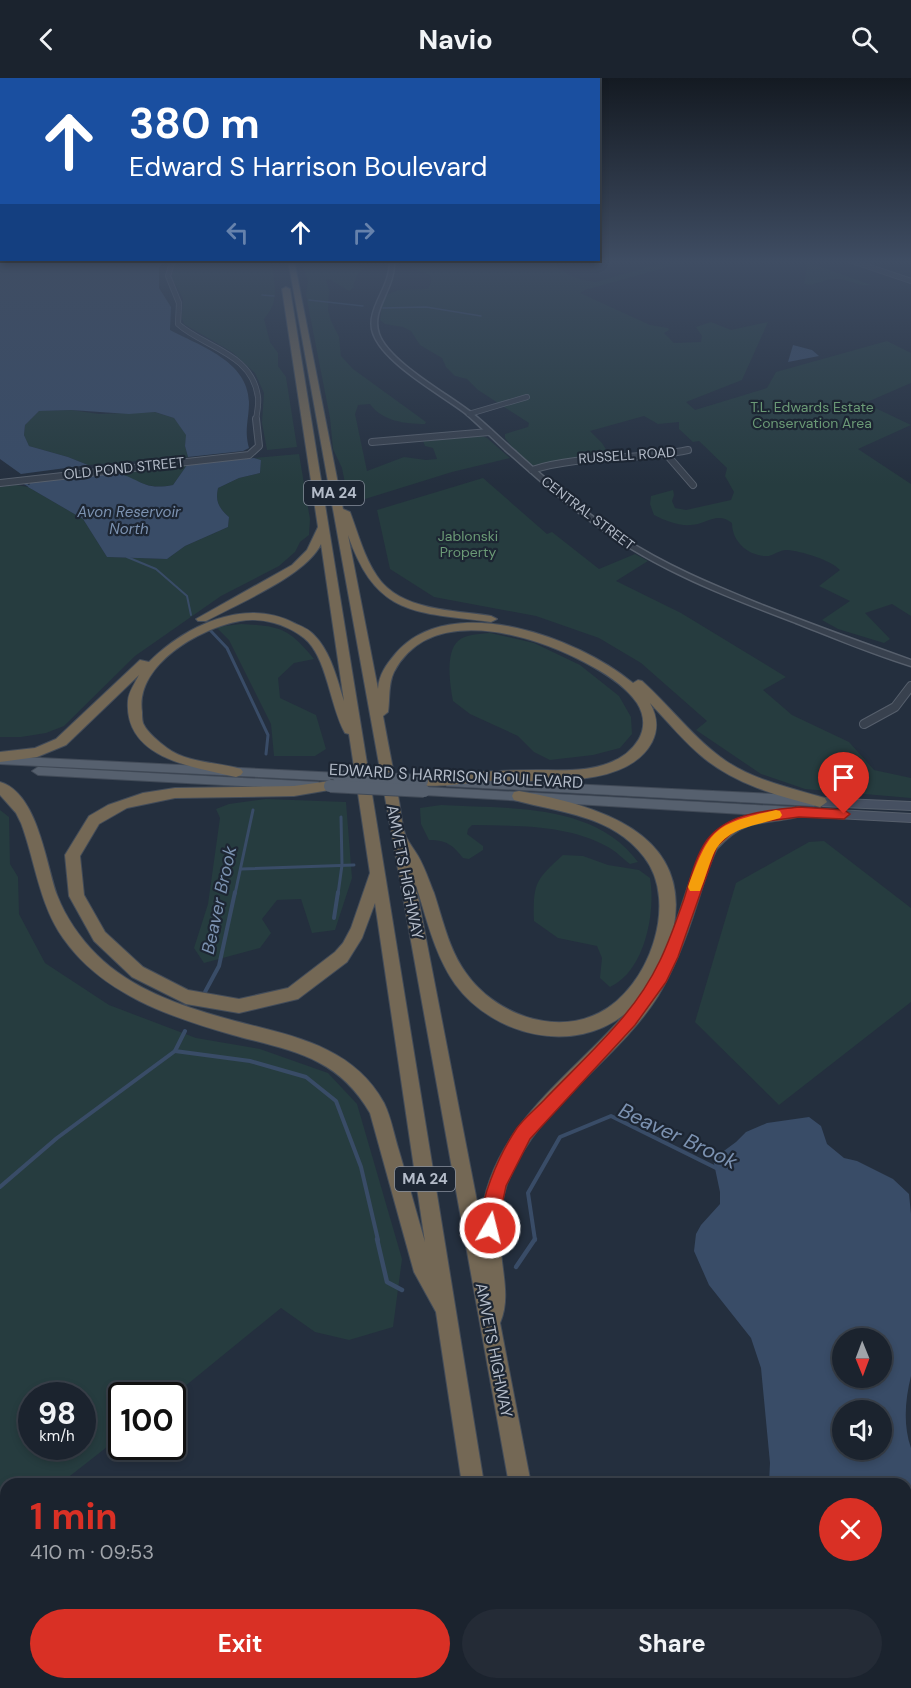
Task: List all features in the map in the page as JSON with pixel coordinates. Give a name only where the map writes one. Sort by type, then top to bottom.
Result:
[{"type":"highway","name":"AMVETS HIGHWAY","points":[[294,335],[376,874],[472,1478]]},
{"type":"highway","name":"AMVETS HIGHWAY","points":[[305,335],[519,1478]]},
{"type":"highway","points":[[335,499],[345,510],[371,576],[377,585],[395,598],[414,606],[527,627],[585,650],[632,679],[703,750],[719,762],[762,785],[820,802]]},
{"type":"highway","points":[[0,758],[37,752],[68,737],[175,636],[289,572],[302,562],[312,551],[324,525]]},
{"type":"highway","points":[[236,772],[186,762],[161,751],[138,730],[131,714],[135,691],[153,664],[187,636],[219,621],[247,616],[275,618],[294,625],[309,636],[318,647],[342,717],[355,739]]},
{"type":"highway","points":[[378,727],[384,704],[383,686],[397,657],[413,644],[435,633],[479,626],[521,632],[582,655],[622,681],[641,699],[648,712],[651,727],[644,745],[631,758],[613,767],[575,774],[449,777],[423,786]]},
{"type":"highway","points":[[335,782],[294,790],[157,794],[126,803],[89,823],[69,845],[61,864],[63,893],[76,919],[93,942],[136,977],[182,999],[232,1007],[265,1003],[294,992],[333,967],[356,936],[376,874]]},
{"type":"highway","points":[[0,787],[17,802],[28,821],[49,894],[62,923],[100,967],[129,988],[172,1010],[297,1044],[324,1054],[347,1070],[368,1091],[387,1135],[424,1272],[447,1316]]},
{"type":"highway","points":[[399,838],[414,857],[450,960],[472,993],[498,1013],[527,1025],[555,1029],[593,1023],[612,1014],[628,1000],[653,963],[669,915],[664,879],[649,853],[619,827],[579,809],[519,796]]},
{"type":"highway","points":[[491,1336],[496,1279],[490,1239],[492,1206],[498,1184],[514,1148],[533,1123],[630,1021],[650,994],[671,957],[712,843],[731,827],[751,818],[799,812]]},
{"type":"main road","name":"EDWARD S HARRISON BOULEVARD","points":[[0,758],[236,772],[335,782]]},
{"type":"main road","name":"EDWARD S HARRISON BOULEVARD","points":[[0,769],[911,806]]},
{"type":"main road","name":"EDWARD S HARRISON BOULEVARD","points":[[423,786],[519,796],[911,818]]},
{"type":"street","name":"OLD POND STREET","points":[[0,483],[249,455],[256,452],[261,446],[256,426],[258,401],[255,386],[243,368],[230,355],[194,335]]},
{"type":"street","name":"CENTRAL STREET","points":[[377,335],[392,355],[469,414],[532,470],[603,527],[667,566],[805,624],[911,663]]},
{"type":"street","points":[[469,414],[527,397]]},
{"type":"street","points":[[372,442],[489,432]]},
{"type":"street","name":"RUSSELL ROAD","points":[[532,470],[589,457],[667,455],[688,450]]},
{"type":"street","points":[[667,455],[693,485]]},
{"type":"street","points":[[0,477],[31,478]]},
{"type":"street","points":[[864,724],[895,707],[911,686]]},
{"type":"green space","points":[[203,335],[268,335],[278,353],[278,366],[286,377],[297,447],[267,450],[262,423],[264,393],[255,373],[232,352]]},
{"type":"green space","points":[[314,335],[338,335],[341,356],[353,369],[426,422],[417,424],[394,420],[375,410],[370,404],[358,405],[355,414],[367,471],[404,457],[437,459],[433,448],[425,446],[423,441],[482,436],[510,458],[452,472],[349,504],[342,468],[333,449],[330,418]]},
{"type":"green space","name":"T.L. Edwards Estate Conservation Area","points":[[414,335],[666,335],[674,343],[701,342],[701,335],[762,335],[742,380],[686,402],[695,410],[767,388],[776,372],[887,341],[911,353],[911,383],[865,403],[911,425],[858,449],[911,484],[911,616],[892,604],[865,613],[890,639],[884,643],[838,629],[822,620],[850,601],[819,586],[840,570],[836,566],[793,551],[784,550],[768,556],[752,553],[738,541],[732,523],[722,518],[686,525],[672,523],[654,515],[650,504],[651,496],[673,490],[672,501],[675,508],[686,510],[731,500],[734,492],[725,476],[727,468],[699,441],[693,442],[679,429],[679,422],[658,424],[644,416],[590,431],[607,451],[534,466],[517,453],[505,438],[505,434],[528,427],[529,423],[478,390],[467,379],[455,376],[446,367],[442,358],[420,345]]},
{"type":"green space","points":[[71,410],[99,414],[154,412],[174,418],[187,435],[185,446],[188,457],[88,465],[29,446],[24,435],[25,425],[39,411]]},
{"type":"green space","points":[[299,454],[310,519],[309,535],[300,542],[295,552],[279,566],[221,596],[135,656],[64,726],[46,733],[21,737],[0,737],[0,487],[16,485],[28,487],[83,519],[107,557],[167,559],[185,546],[228,527],[229,517],[220,508],[218,488],[239,478],[260,473],[261,460],[254,458]]},
{"type":"green space","points":[[187,465],[173,485],[147,485],[110,473]]},
{"type":"green space","name":"Jablonski Property","points":[[483,478],[547,534],[552,532],[599,569],[635,554],[648,561],[616,581],[681,613],[786,677],[763,690],[792,715],[849,742],[874,770],[911,778],[911,798],[805,789],[761,774],[696,730],[707,721],[641,663],[599,638],[536,616],[434,597],[390,569],[377,510]]},
{"type":"green space","points":[[241,624],[265,626],[283,631],[298,641],[314,659],[294,663],[278,678],[280,698],[316,715],[326,749],[315,756],[274,756],[271,724],[229,640],[216,627]]},
{"type":"green space","points":[[490,633],[534,643],[580,665],[619,696],[631,717],[632,734],[620,748],[593,755],[550,760],[534,752],[518,736],[470,714],[453,701],[451,653],[461,639]]},
{"type":"green space","points":[[266,799],[346,802],[352,878],[335,930],[312,933],[301,899],[277,900],[262,919],[271,933],[260,948],[204,963],[194,948],[208,904],[220,818],[216,809],[229,804]]},
{"type":"green space","points":[[441,805],[521,809],[548,812],[574,819],[598,828],[620,842],[638,862],[630,864],[608,847],[592,839],[559,830],[472,825],[467,834],[483,846],[483,850],[469,859],[463,858],[449,844],[429,840],[421,824],[420,808]]},
{"type":"green space","points":[[0,810],[9,817],[10,864],[18,877],[19,914],[45,963],[109,1005],[196,1038],[260,1049],[328,1073],[357,1104],[402,1259],[393,1327],[349,1340],[315,1332],[281,1308],[186,1385],[186,1382],[108,1382],[108,1446],[96,1456],[96,1382],[18,1382],[18,1460],[90,1460],[67,1478],[0,1478]]},
{"type":"green space","points":[[824,841],[911,908],[911,1002],[779,1105],[695,1022],[736,883],[809,842]]},
{"type":"green space","points":[[563,855],[583,856],[608,865],[639,870],[650,878],[649,923],[640,954],[622,979],[610,987],[600,978],[602,958],[597,946],[558,938],[534,921],[535,890],[541,877]]},
{"type":"water","points":[[0,335],[180,335],[208,349],[231,365],[247,388],[249,448],[243,451],[188,457],[185,446],[186,435],[174,418],[155,412],[129,414],[71,410],[39,411],[25,425],[24,435],[29,446],[88,465],[21,474],[0,459]]},
{"type":"water","points":[[793,345],[812,350],[819,356],[788,362]]},
{"type":"water","name":"Avon Reservoir North","points":[[254,458],[261,460],[260,473],[239,478],[218,488],[220,508],[229,517],[228,527],[185,546],[167,559],[107,557],[83,519],[28,487],[31,482],[111,473],[127,476],[146,485],[162,487],[173,485],[187,465]]},
{"type":"water","points":[[809,1117],[821,1126],[827,1144],[844,1158],[857,1161],[893,1179],[909,1194],[911,1376],[906,1412],[911,1448],[911,1478],[769,1478],[770,1463],[761,1368],[751,1338],[709,1285],[694,1251],[696,1234],[720,1204],[720,1192],[713,1159],[746,1132],[767,1123]]},
{"type":"waterway","name":"Beaver Brook","points":[[24,483],[32,488]]},
{"type":"waterway","name":"Beaver Brook","points":[[127,557],[156,569],[187,596],[191,615]]},
{"type":"waterway","name":"Beaver Brook","points":[[210,630],[227,648],[268,735],[266,754]]},
{"type":"waterway","name":"Beaver Brook","points":[[235,894],[253,810]]},
{"type":"waterway","points":[[341,817],[342,865]]},
{"type":"waterway","points":[[241,869],[342,865]]},
{"type":"waterway","points":[[338,894],[342,865]]},
{"type":"waterway","points":[[342,865],[354,865]]},
{"type":"waterway","name":"Beaver Brook","points":[[205,992],[219,966],[235,892]]},
{"type":"waterway","points":[[334,918],[338,892]]},
{"type":"waterway","name":"Beaver Brook","points":[[175,1051],[185,1031]]},
{"type":"waterway","points":[[0,1187],[57,1138],[175,1051]]},
{"type":"waterway","name":"Beaver Brook","points":[[175,1051],[250,1061],[306,1077],[336,1101],[361,1167],[378,1240]]},
{"type":"waterway","name":"Beaver Brook","points":[[535,1239],[528,1193],[560,1137],[611,1116],[718,1169]]},
{"type":"waterway","name":"Beaver Brook","points":[[377,1239],[387,1282],[402,1290]]},
{"type":"waterway","name":"Beaver Brook","points":[[516,1267],[535,1239]]},
{"type":"slow traffic","points":[[695,887],[708,851],[718,837],[731,827],[751,818],[776,815]]},
{"type":"route","points":[[490,1228],[492,1206],[498,1184],[514,1148],[524,1133],[630,1021],[661,978],[671,957],[712,843],[731,827],[751,818],[799,812],[844,814]]}]
